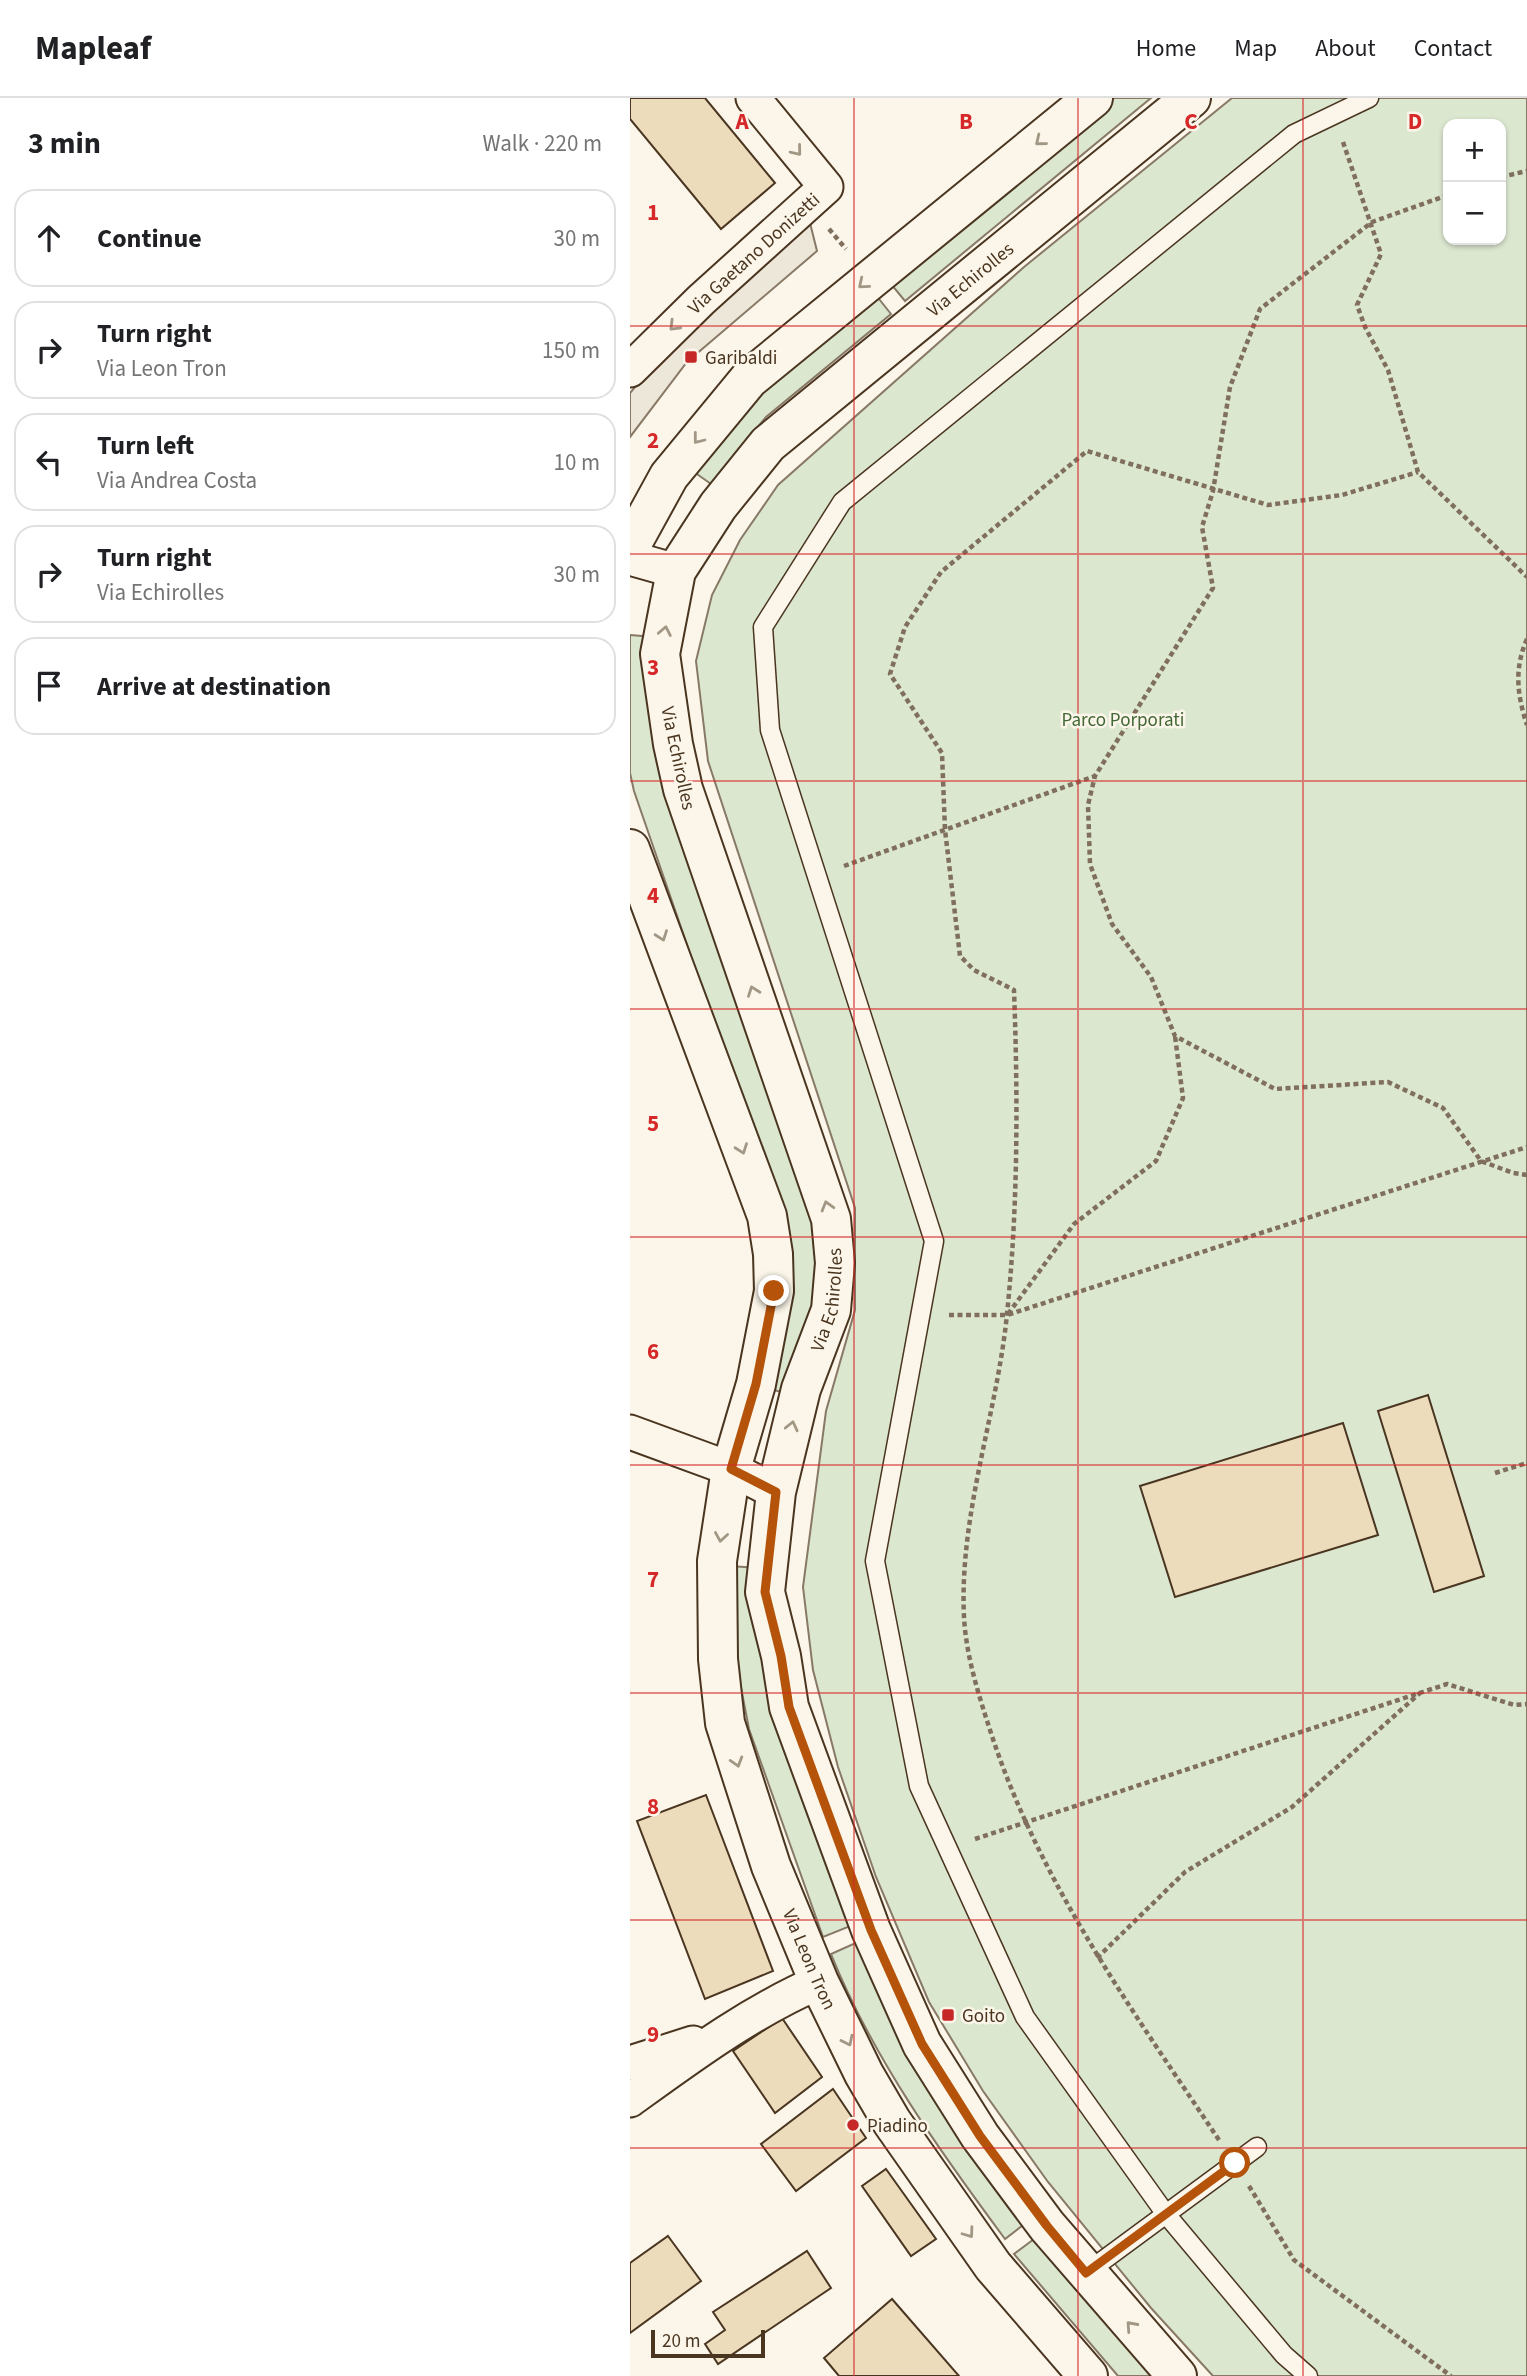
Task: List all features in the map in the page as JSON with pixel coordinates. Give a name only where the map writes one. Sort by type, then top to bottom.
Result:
[{"type":"street","name":"Via Gaetano Donizetti","points":[[630,370],[701,300],[826,187],[753,98]]},
{"type":"street","points":[[630,547],[669,476],[750,379],[1093,98]]},
{"type":"street","name":"Via Echirolles","points":[[776,1492],[801,1389],[831,1310],[835,1263],[831,1219],[683,789],[673,744],[660,654],[676,571],[718,506],[768,444],[1191,98]]},
{"type":"street","points":[[630,558],[676,571]]},
{"type":"street","points":[[630,849],[769,1228],[774,1291],[756,1384],[731,1469]]},
{"type":"street","points":[[630,1432],[731,1469],[776,1492],[765,1592],[781,1656],[789,1707],[871,1930],[929,2055],[980,2136],[1047,2226],[1177,2376]]},
{"type":"street","name":"Via Leon Tron","points":[[731,1469],[717,1561],[718,1659],[725,1723],[771,1866],[819,1982],[864,2074],[919,2162],[993,2266],[1088,2376]]},
{"type":"street","points":[[630,2100],[722,2033],[819,1982]]},
{"type":"street","points":[[630,2063],[722,2033]]},
{"type":"lane","points":[[1308,2376],[1283,2355],[1164,2213],[1024,2017],[919,1786],[874,1561],[934,1241],[770,730],[763,627],[842,502],[1294,134],[1368,98]]},
{"type":"lane","points":[[1086,2273],[1257,2147]]},
{"type":"path","points":[[1333,115],[1381,254],[1357,305],[1365,327],[1388,370],[1418,472],[1527,577]]},
{"type":"path","points":[[1506,176],[1527,171]]},
{"type":"path","points":[[1007,1315],[1074,1224],[1156,1161],[1183,1098],[1175,1035],[1151,977],[1112,925],[1090,864],[1088,805],[1095,776],[1213,588],[1202,527],[1213,491],[1230,387],[1261,309],[1372,222],[1443,197]]},
{"type":"path","points":[[1418,472],[1342,495],[1268,505],[1213,491],[1087,451],[941,572],[905,626],[890,674],[942,752],[945,830],[960,956],[974,970],[1014,990],[1018,1109],[1007,1315],[964,1559],[964,1619],[974,1682],[1000,1763],[1079,1930],[1235,2163],[1294,2260],[1451,2376]]},
{"type":"path","points":[[1527,639],[1520,654],[1517,694],[1527,725]]},
{"type":"path","points":[[817,876],[1095,776]]},
{"type":"path","points":[[1175,1035],[1275,1089],[1388,1082],[1443,1108],[1481,1161],[1513,1173],[1527,1175]]},
{"type":"path","points":[[919,1315],[1007,1315],[1527,1147]]},
{"type":"path","points":[[1495,1473],[1527,1463]]},
{"type":"path","points":[[948,1849],[1026,1820],[1447,1684],[1514,1705],[1527,1704]]},
{"type":"path","points":[[1097,1958],[1185,1872],[1292,1807],[1421,1692]]},
{"type":"green space","points":[[1104,98],[1151,98],[905,301],[886,278]]},
{"type":"green space","name":"Parco Porporati","points":[[1232,98],[1527,98],[1527,2376],[1213,2376],[1151,2308],[1048,2182],[983,2091],[929,2002],[876,1877],[838,1767],[813,1670],[803,1587],[826,1411],[855,1310],[855,1208],[708,761],[696,661],[712,595],[740,540],[778,485],[1024,267]]},
{"type":"green space","points":[[871,289],[891,314],[766,417],[711,484],[687,467],[703,444]]},
{"type":"green space","points":[[630,635],[654,637],[817,1232],[815,1299],[792,1395],[763,1387],[786,1298],[704,994],[630,773]]},
{"type":"green space","points":[[730,1566],[758,1568],[853,1925],[823,1937],[749,1729],[731,1636]]},
{"type":"green space","points":[[860,1941],[1027,2222],[1005,2239],[909,2102],[848,1992],[831,1954]]},
{"type":"green space","points":[[1038,2236],[1156,2376],[1118,2376],[1014,2254]]},
{"type":"shaded area","points":[[810,223],[817,251],[687,362],[630,437],[630,393],[681,332]]},
{"type":"building","points":[[630,98],[705,98],[775,183],[721,229],[630,119]]},
{"type":"building","points":[[1428,1395],[1484,1576],[1434,1592],[1378,1411]]},
{"type":"building","points":[[1343,1423],[1378,1535],[1175,1597],[1140,1486]]},
{"type":"building","points":[[706,1795],[773,1971],[705,1999],[637,1821]]},
{"type":"building","points":[[782,2018],[822,2077],[775,2113],[733,2051]]},
{"type":"building","points":[[833,2089],[866,2138],[796,2191],[761,2144]]},
{"type":"building","points":[[886,2169],[936,2239],[911,2256],[862,2186]]},
{"type":"building","points":[[668,2236],[701,2281],[630,2333],[630,2263]]},
{"type":"building","points":[[807,2251],[831,2288],[718,2364],[705,2344],[725,2330],[713,2312]]},
{"type":"building","points":[[892,2299],[959,2376],[839,2376],[824,2358]]},
{"type":"place","name":"Garibaldi","points":[[691,357]]},
{"type":"place","name":"Goito","points":[[948,2015]]},
{"type":"place","name":"Piadino","points":[[853,2125]]},
{"type":"route","points":[[774,1291],[756,1384],[731,1469],[776,1492],[765,1592],[781,1656],[789,1707],[806,1760],[871,1930],[922,2044],[980,2136],[1086,2273],[1235,2163]]}]
